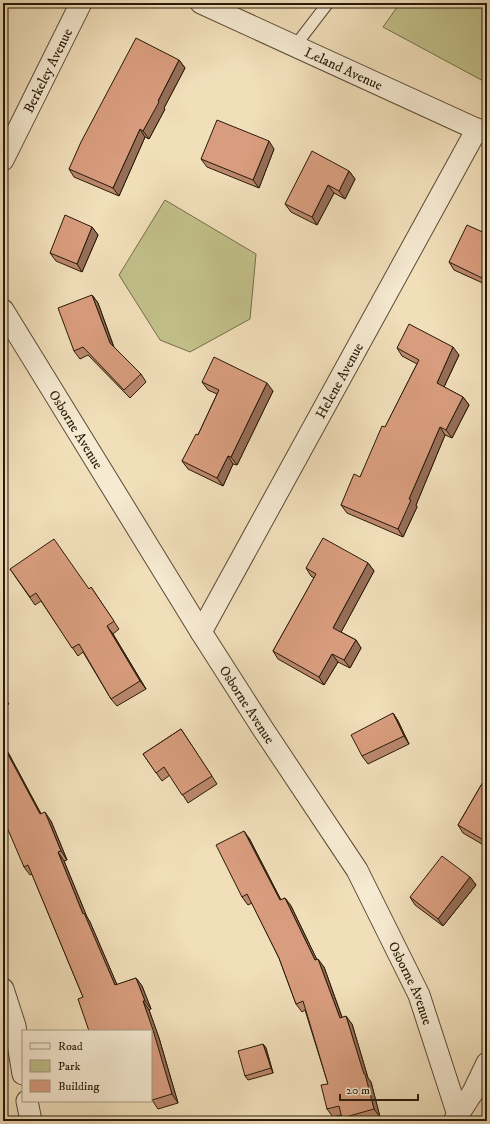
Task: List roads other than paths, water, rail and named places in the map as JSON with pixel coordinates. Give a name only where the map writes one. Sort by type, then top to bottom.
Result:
[{"type":"street","name":"Berkeley Avenue","points":[[3,160],[81,3]]},
{"type":"street","name":"Leland Avenue","points":[[201,3],[482,131]]},
{"type":"street","name":"Helene Avenue","points":[[201,632],[482,131]]},
{"type":"street","name":"Osborne Avenue","points":[[3,310],[201,632],[263,729],[357,870],[419,995],[456,1118]]},
{"type":"street","points":[[3,989],[15,1026],[22,1068]]},
{"type":"street","points":[[456,1118],[474,1092],[487,1063]]},
{"type":"street","points":[[28,1102],[31,1121]]},
{"type":"lane","points":[[295,46],[328,3]]}]
